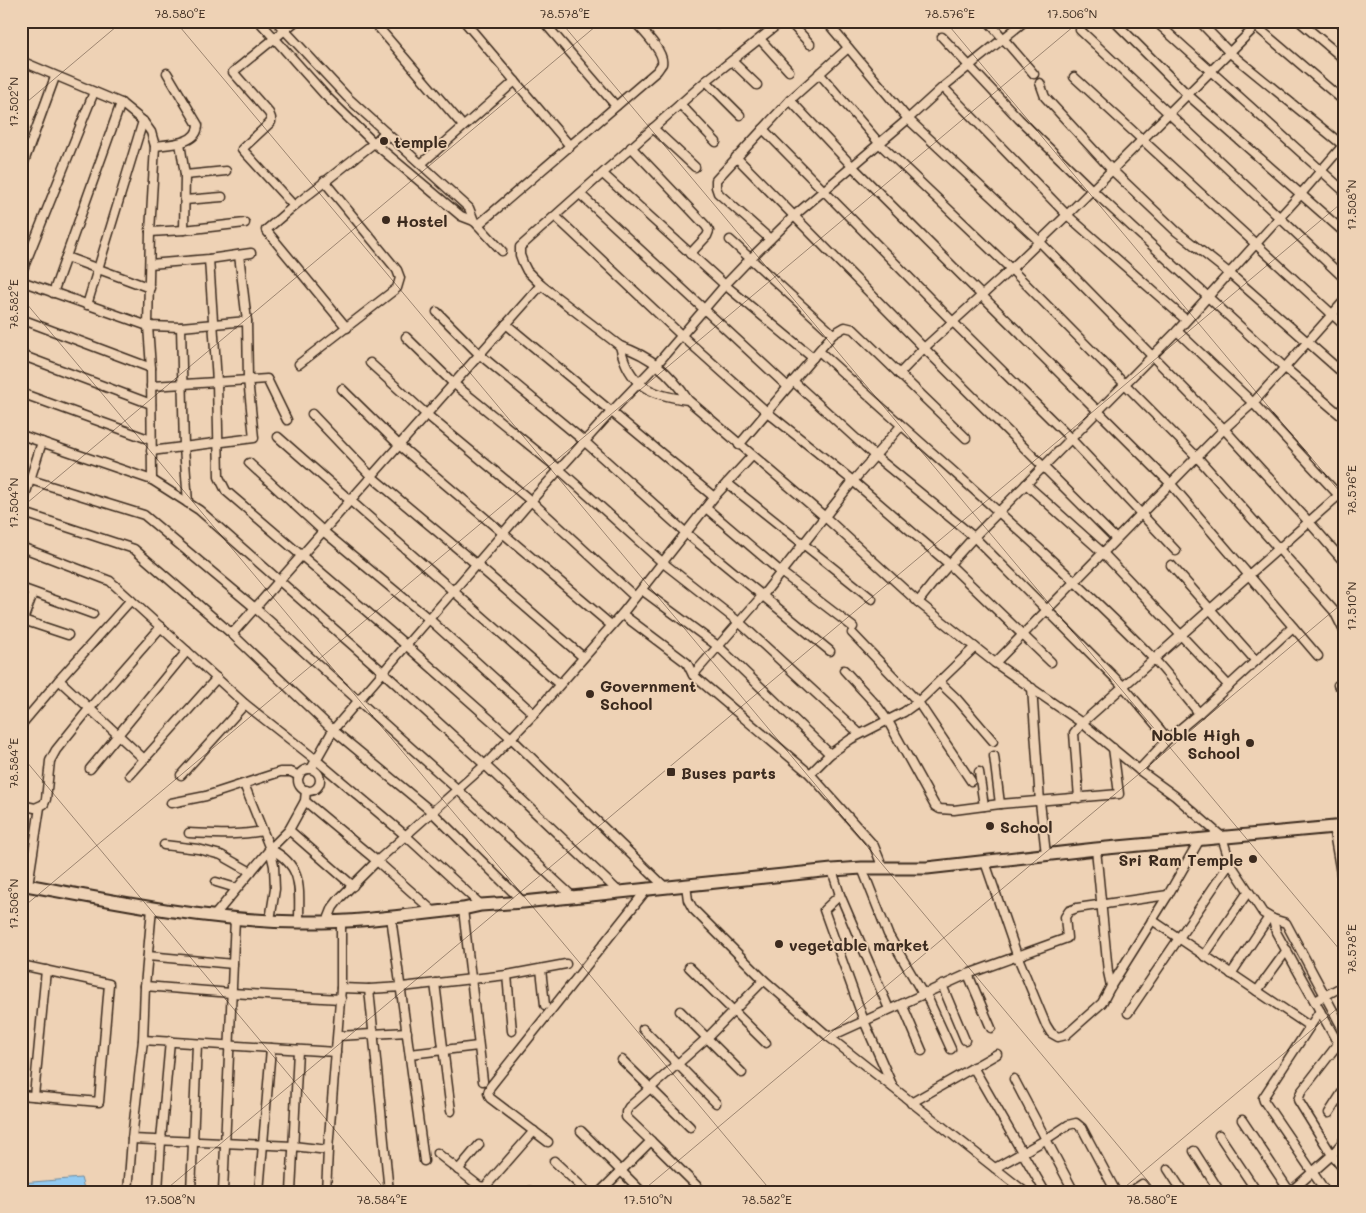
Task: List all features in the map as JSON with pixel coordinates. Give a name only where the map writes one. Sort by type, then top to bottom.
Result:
[{"type":"street","points":[[259,21],[325,95],[374,142],[461,216],[476,223]]},
{"type":"street","points":[[276,21],[346,97],[469,208],[476,223],[502,251]]},
{"type":"street","points":[[294,206],[242,149],[271,122],[271,118],[269,113],[234,72],[296,21]]},
{"type":"street","points":[[373,21],[463,126]]},
{"type":"street","points":[[543,21],[616,106]]},
{"type":"street","points":[[476,223],[658,71],[662,64],[662,57],[634,21]]},
{"type":"street","points":[[711,21],[717,24],[723,21]]},
{"type":"street","points":[[782,21],[706,81],[520,247],[519,252],[523,264],[527,271],[541,285],[620,346],[657,364],[673,380],[688,400],[825,517],[918,602],[995,662],[1082,723],[1139,770],[1175,796],[1222,837],[1230,863],[1263,913],[1286,923],[1342,1022],[1345,1033]]},
{"type":"street","points":[[790,21],[810,44]]},
{"type":"street","points":[[826,21],[908,119],[1039,241],[1224,429],[1345,563]]},
{"type":"street","points":[[988,21],[1034,74]]},
{"type":"street","points":[[310,769],[333,730],[502,534],[584,441],[657,364],[724,285],[795,215],[880,144],[943,87],[1025,21]]},
{"type":"street","points":[[1114,21],[1188,95],[1345,233]]},
{"type":"street","points":[[1156,21],[1345,192]]},
{"type":"street","points":[[918,602],[974,537],[1177,331],[1344,145],[1230,53],[1199,21]]},
{"type":"street","points":[[1299,21],[1345,60]]},
{"type":"street","points":[[466,22],[570,146]]},
{"type":"street","points":[[899,374],[952,321],[1011,269],[1067,215],[1212,72],[1256,23],[1345,102]]},
{"type":"street","points":[[1080,30],[1345,279]]},
{"type":"street","points":[[942,36],[1019,119],[1092,190],[1284,367],[1345,419]]},
{"type":"street","points":[[760,38],[789,71]]},
{"type":"street","points":[[770,238],[722,197],[716,188],[716,180],[790,100],[848,48]]},
{"type":"street","points":[[732,61],[757,85]]},
{"type":"street","points":[[22,63],[121,104],[143,121],[151,132],[156,146],[150,232],[148,326],[151,368],[152,480]]},
{"type":"street","points":[[156,146],[180,143],[194,137],[198,131],[198,125],[167,73]]},
{"type":"street","points":[[819,73],[880,144],[1011,269],[1197,457],[1334,611],[1345,633]]},
{"type":"street","points":[[21,170],[55,77]]},
{"type":"street","points":[[1074,77],[1345,326]]},
{"type":"street","points":[[421,164],[515,81]]},
{"type":"street","points":[[706,81],[740,115]]},
{"type":"street","points":[[1040,83],[1045,97],[1112,170],[1176,232],[1229,273],[1345,375]]},
{"type":"street","points":[[943,87],[1067,215],[1186,320]]},
{"type":"street","points":[[21,274],[94,92]]},
{"type":"street","points":[[790,100],[852,166],[1170,483],[1318,656]]},
{"type":"street","points":[[53,292],[121,104]]},
{"type":"street","points":[[680,104],[716,142]]},
{"type":"street","points":[[87,304],[143,121]]},
{"type":"street","points":[[653,128],[694,167]]},
{"type":"street","points":[[763,129],[1070,438],[1176,551]]},
{"type":"street","points":[[347,328],[266,230],[384,132]]},
{"type":"street","points":[[180,143],[185,175],[184,230]]},
{"type":"street","points":[[631,147],[709,231],[707,236],[690,254]]},
{"type":"street","points":[[736,157],[1116,539]]},
{"type":"street","points":[[185,175],[226,171]]},
{"type":"street","points":[[603,174],[724,285],[813,358]]},
{"type":"street","points":[[299,364],[397,288],[400,278],[397,270],[324,181]]},
{"type":"street","points":[[580,194],[704,309],[875,456],[974,537],[1123,686],[1168,739]]},
{"type":"street","points":[[185,200],[222,197]]},
{"type":"street","points":[[555,216],[681,335],[767,412],[853,481],[950,564],[1051,662]]},
{"type":"street","points":[[150,232],[245,223]]},
{"type":"street","points":[[730,240],[834,334]]},
{"type":"street","points":[[150,264],[251,253]]},
{"type":"street","points":[[151,451],[254,438],[248,379],[248,321],[239,255]]},
{"type":"street","points":[[66,256],[150,288]]},
{"type":"street","points":[[209,259],[218,382],[219,477],[226,492],[302,555],[510,737],[665,886]]},
{"type":"street","points":[[21,281],[148,326],[181,327],[248,321]]},
{"type":"street","points":[[232,634],[541,285]]},
{"type":"street","points":[[995,662],[1170,483],[1253,403],[1345,300]]},
{"type":"street","points":[[437,312],[479,354],[584,441],[686,533],[830,651]]},
{"type":"street","points":[[21,319],[151,368]]},
{"type":"street","points":[[506,324],[714,497]]},
{"type":"street","points":[[181,327],[184,447],[188,503]]},
{"type":"street","points":[[739,444],[834,334],[845,327],[853,329],[966,438]]},
{"type":"street","points":[[1177,331],[1253,403],[1345,502]]},
{"type":"street","points":[[406,337],[453,383],[560,470],[662,562],[740,623],[860,734]]},
{"type":"street","points":[[620,346],[628,371],[638,382],[658,395],[688,400]]},
{"type":"street","points":[[819,351],[999,512],[1074,582],[1154,659],[1199,713]]},
{"type":"street","points":[[21,355],[151,404]]},
{"type":"street","points":[[370,363],[426,414],[531,501],[635,597]]},
{"type":"street","points":[[150,386],[183,386],[248,379],[267,379],[287,420]]},
{"type":"street","points":[[342,389],[399,444],[502,534],[611,625]]},
{"type":"street","points":[[21,393],[151,440]]},
{"type":"street","points":[[312,414],[371,476],[583,656]]},
{"type":"street","points":[[693,675],[720,647],[853,481],[901,426]]},
{"type":"street","points":[[21,435],[152,480],[199,510],[485,764],[619,892]]},
{"type":"street","points":[[278,437],[559,684]]},
{"type":"street","points":[[42,442],[21,510],[134,548],[232,634],[333,730],[432,812],[523,902]]},
{"type":"street","points":[[327,922],[333,908],[377,861],[485,764],[534,714],[583,656],[622,614],[714,497],[752,456]]},
{"type":"street","points":[[249,463],[324,531],[429,619],[534,714]]},
{"type":"street","points":[[31,480],[144,515],[255,608],[457,789],[573,897]]},
{"type":"street","points":[[727,483],[872,599]]},
{"type":"street","points":[[1026,484],[1103,553],[1229,686]]},
{"type":"street","points":[[1079,798],[1074,733],[1082,723],[1339,496],[1345,488]]},
{"type":"street","points":[[706,508],[853,630],[918,702],[971,781]]},
{"type":"street","points":[[21,547],[110,581],[245,704],[315,759],[406,836],[481,905]]},
{"type":"street","points":[[1171,565],[1256,661]]},
{"type":"street","points":[[21,588],[93,614]]},
{"type":"street","points":[[642,590],[720,647],[830,754]]},
{"type":"street","points":[[33,592],[22,622],[68,635]]},
{"type":"street","points":[[21,725],[131,600]]},
{"type":"street","points":[[622,614],[687,663],[693,675],[810,774],[874,846],[883,868]]},
{"type":"street","points":[[21,805],[34,808],[44,804],[50,761],[56,750],[88,709],[160,627]]},
{"type":"street","points":[[1139,770],[1168,739],[1293,627]]},
{"type":"street","points":[[810,774],[830,754],[860,734],[888,721],[918,702],[975,647]]},
{"type":"street","points":[[90,769],[186,651]]},
{"type":"street","points":[[844,670],[878,707],[888,721],[935,806],[940,809],[954,810],[1000,804],[1119,794],[1113,748]]},
{"type":"street","points":[[130,775],[217,678]]},
{"type":"street","points":[[59,680],[144,759]]},
{"type":"street","points":[[939,682],[957,698],[993,741]]},
{"type":"street","points":[[1032,688],[1040,802],[1046,854]]},
{"type":"street","points":[[181,775],[245,704]]},
{"type":"street","points":[[994,756],[1000,804]]},
{"type":"street","points":[[214,916],[270,849],[289,830],[306,801],[306,790],[299,783],[299,776],[303,770],[314,770],[319,775],[319,783],[315,788],[306,790]]},
{"type":"street","points":[[170,803],[206,796],[280,772],[291,772],[299,776]]},
{"type":"street","points":[[979,772],[984,806]]},
{"type":"street","points":[[244,784],[270,849],[276,880],[270,920]]},
{"type":"street","points":[[306,801],[434,912]]},
{"type":"street","points":[[40,806],[25,884],[152,908],[214,916],[299,922],[341,922],[463,909],[481,905],[832,870],[927,868],[1046,854],[1339,826],[1343,884],[1345,884]]},
{"type":"street","points":[[289,830],[353,886]]},
{"type":"street","points":[[189,833],[246,835],[262,831]]},
{"type":"street","points":[[985,862],[1017,955],[1046,1025],[1051,1033],[1058,1037],[1066,1034],[1102,1003],[1200,839]]},
{"type":"street","points":[[164,845],[198,849],[221,855],[251,872]]},
{"type":"street","points":[[270,849],[282,854],[290,862],[296,873],[299,887],[299,922]]},
{"type":"street","points":[[1096,849],[1100,905],[1111,986]]},
{"type":"street","points":[[1128,1013],[1230,863]]},
{"type":"street","points":[[862,868],[888,934],[924,993],[951,1049]]},
{"type":"street","points":[[832,870],[840,895],[889,1009]]},
{"type":"street","points":[[216,882],[236,888]]},
{"type":"street","points":[[686,885],[688,900],[693,909],[764,980],[829,1037],[1025,1192]]},
{"type":"street","points":[[548,1142],[490,1098],[488,1093],[490,1087],[648,888]]},
{"type":"street","points":[[1204,956],[1248,892]]},
{"type":"street","points":[[840,895],[824,910],[864,1021],[894,1089]]},
{"type":"street","points":[[829,1037],[968,974],[1068,938],[1065,917],[1070,911],[1077,908],[1168,895]]},
{"type":"street","points":[[128,1192],[132,1139],[144,1040],[145,986],[152,908]]},
{"type":"street","points":[[463,909],[483,1081]]},
{"type":"street","points":[[391,917],[402,987],[424,1161]]},
{"type":"street","points":[[223,1192],[235,918]]},
{"type":"street","points":[[1271,918],[1276,932],[1345,1056]]},
{"type":"street","points":[[1231,974],[1271,918]]},
{"type":"street","points":[[1152,920],[1309,1026]]},
{"type":"street","points":[[326,1192],[341,988],[341,922]]},
{"type":"street","points":[[1258,991],[1286,950]]},
{"type":"street","points":[[148,956],[234,964]]},
{"type":"street","points":[[341,988],[402,987],[507,975],[566,964]]},
{"type":"street","points":[[21,965],[109,984],[99,1102],[21,1095]]},
{"type":"street","points":[[689,967],[766,1043]]},
{"type":"street","points":[[541,969],[545,1005]]},
{"type":"street","points":[[34,1096],[46,970]]},
{"type":"street","points":[[968,974],[991,1028]]},
{"type":"street","points":[[507,975],[512,1031]]},
{"type":"street","points":[[703,1192],[630,1122],[626,1117],[626,1112],[650,1087],[707,1038],[764,980]]},
{"type":"street","points":[[435,982],[452,1111]]},
{"type":"street","points":[[942,985],[965,1040]]},
{"type":"street","points":[[1315,1002],[1345,985]]},
{"type":"street","points":[[145,986],[340,999]]},
{"type":"street","points":[[369,989],[389,1192]]},
{"type":"street","points":[[902,1004],[922,1051]]},
{"type":"street","points":[[680,1011],[742,1073]]},
{"type":"street","points":[[1320,1011],[1263,1098],[1326,1192]]},
{"type":"street","points":[[1330,1029],[1342,1022]]},
{"type":"street","points":[[643,1030],[716,1103]]},
{"type":"street","points":[[338,1036],[407,1032]]},
{"type":"street","points":[[144,1040],[336,1052]]},
{"type":"street","points":[[158,1192],[170,1041]]},
{"type":"street","points":[[191,1192],[197,1044]]},
{"type":"street","points":[[1338,1044],[1301,1092],[1298,1100],[1332,1155],[1345,1171]]},
{"type":"street","points":[[410,1054],[478,1046]]},
{"type":"street","points":[[259,1192],[270,1048]]},
{"type":"street","points":[[291,1192],[298,1050]]},
{"type":"street","points":[[911,1103],[997,1054]]},
{"type":"street","points":[[622,1060],[690,1127]]},
{"type":"street","points":[[973,1067],[1045,1192]]},
{"type":"street","points":[[1014,1079],[1074,1192]]},
{"type":"street","points":[[1329,1113],[1345,1088]]},
{"type":"street","points":[[1242,1120],[1290,1192],[1332,1155],[1345,1139]]},
{"type":"street","points":[[995,1168],[1046,1140],[1072,1123],[1079,1125],[1116,1192]]},
{"type":"street","points":[[437,1153],[479,1186],[486,1186],[534,1131]]},
{"type":"street","points":[[581,1131],[642,1192]]},
{"type":"street","points":[[1219,1135],[1258,1192]]},
{"type":"street","points":[[132,1139],[293,1146],[328,1150]]},
{"type":"street","points":[[600,1192],[651,1141]]},
{"type":"street","points":[[458,1170],[479,1146]]},
{"type":"street","points":[[1194,1151],[1220,1192]]},
{"type":"street","points":[[554,1161],[587,1192]]},
{"type":"street","points":[[1168,1169],[1183,1192]]},
{"type":"street","points":[[1130,1192],[1142,1184],[1148,1192]]},
{"type":"water","points":[[81,1178],[85,1192],[21,1192],[21,1183]]},
{"type":"place","name":"temple","points":[[384,141]]},
{"type":"place","name":"Hostel","points":[[386,220]]},
{"type":"place","name":"Government School","points":[[590,694]]},
{"type":"place","name":"Noble High School","points":[[1250,743]]},
{"type":"place","name":"Buses parts","points":[[671,772]]},
{"type":"place","name":"School","points":[[990,826]]},
{"type":"place","name":"Sri Ram Temple","points":[[1253,859]]},
{"type":"place","name":"vegetable market","points":[[779,944]]}]
